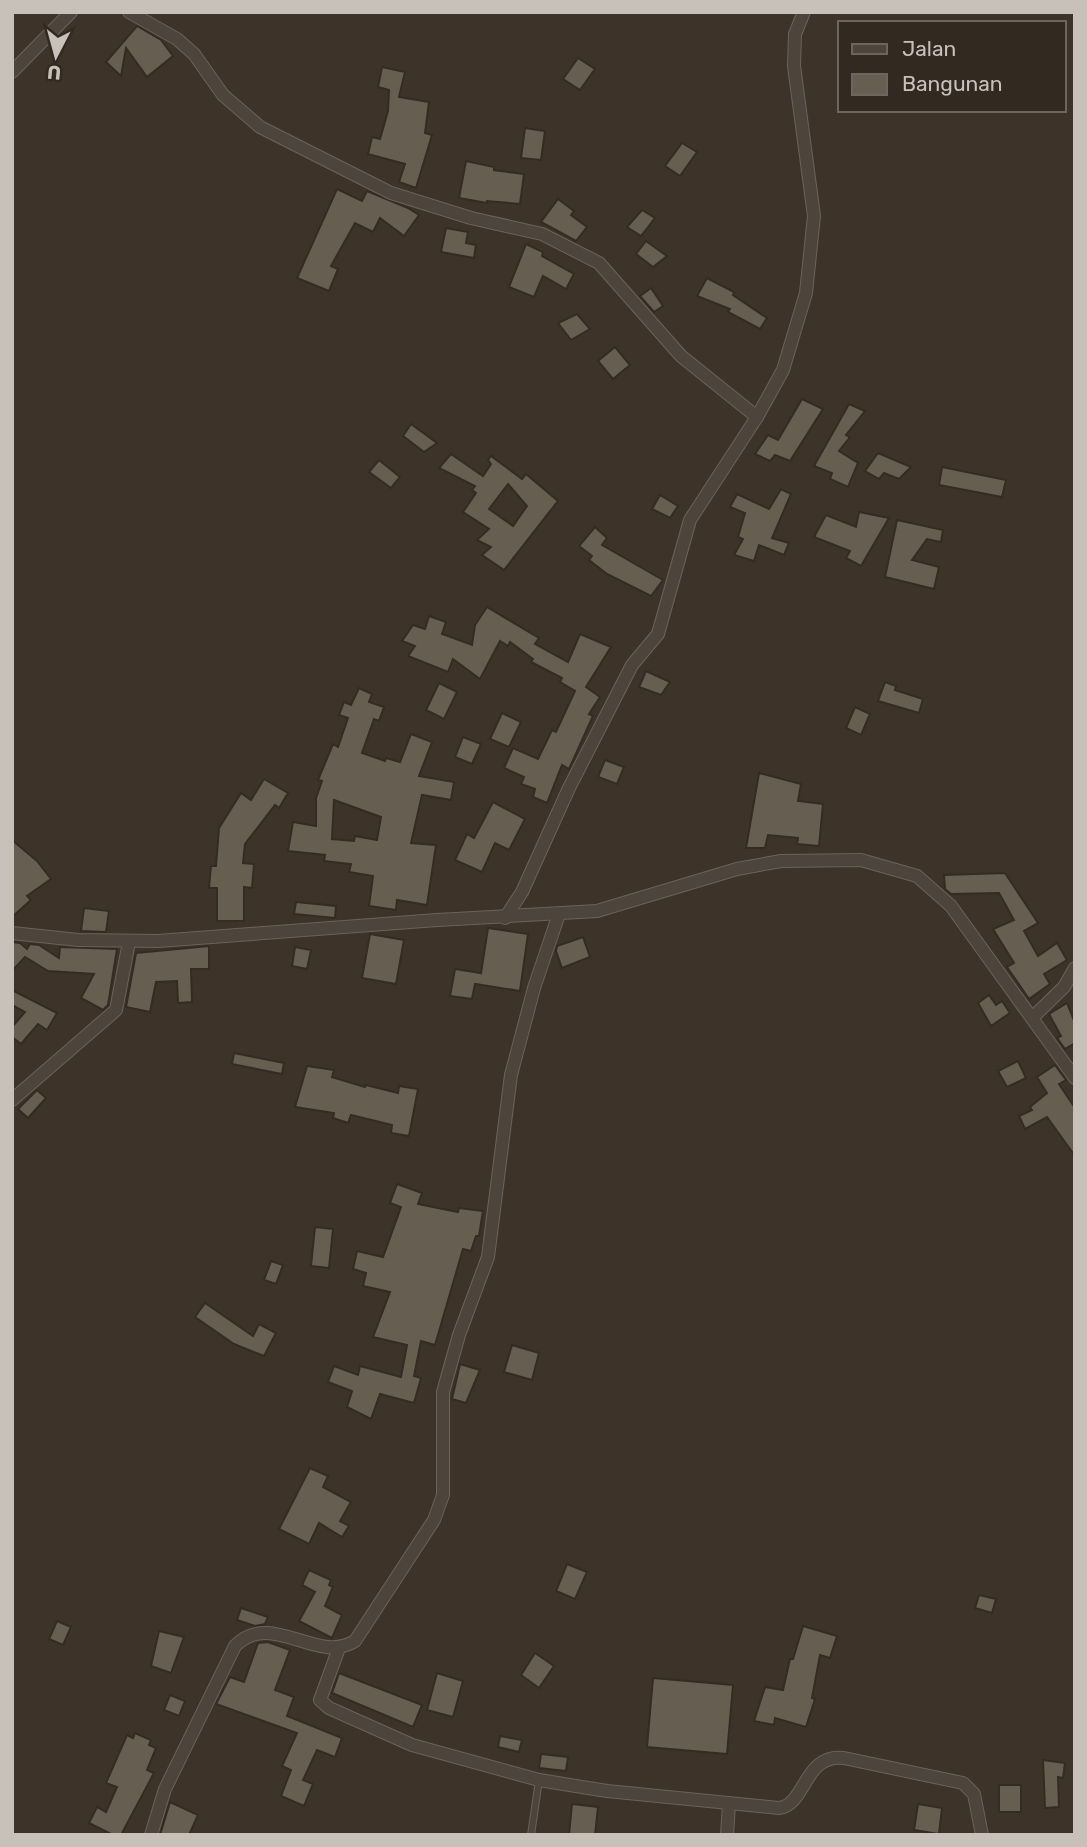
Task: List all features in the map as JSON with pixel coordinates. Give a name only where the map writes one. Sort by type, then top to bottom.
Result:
[{"type":"street","points":[[12,72],[71,12]]},
{"type":"street","points":[[129,12],[177,39],[194,54],[223,95],[260,127],[391,192],[471,218],[542,234],[599,263],[681,356],[757,417]]},
{"type":"street","points":[[505,918],[522,892],[569,788],[632,665],[658,634],[690,520],[757,417],[783,370],[806,293],[814,216],[794,66],[795,34],[804,12]]},
{"type":"street","points":[[12,933],[130,942],[424,920],[505,918],[597,911],[737,869],[781,861],[861,860],[917,876],[951,906],[1075,1078]]},
{"type":"street","points":[[152,1835],[164,1788],[235,1646],[245,1636],[271,1632],[339,1648],[355,1642],[434,1520],[443,1495],[443,1391],[459,1335],[488,1257],[511,1075],[534,988],[559,914]]},
{"type":"street","points":[[12,1100],[116,1010],[130,942]]},
{"type":"street","points":[[1032,1018],[1064,986],[1075,968]]},
{"type":"street","points":[[339,1648],[320,1693],[320,1700],[329,1708],[412,1745],[539,1780],[590,1789],[785,1808],[812,1771],[822,1762],[835,1757],[963,1783],[974,1794],[982,1835]]},
{"type":"street","points":[[727,1835],[729,1804]]},
{"type":"lane","points":[[531,1835],[539,1780]]},
{"type":"building","points":[[137,26],[161,40],[173,56],[147,77],[126,48],[121,76],[106,62]]},
{"type":"building","points":[[578,58],[595,69],[580,90],[563,79]]},
{"type":"building","points":[[382,67],[405,72],[399,97],[429,102],[425,133],[432,135],[416,188],[399,182],[405,164],[368,154],[372,137],[380,139],[388,111],[389,90],[378,87]]},
{"type":"building","points":[[525,128],[545,131],[541,160],[521,158]]},
{"type":"building","points":[[682,143],[697,152],[680,176],[665,166]]},
{"type":"building","points":[[466,161],[494,167],[494,170],[524,174],[520,204],[487,203],[459,198]]},
{"type":"building","points":[[337,189],[362,201],[367,191],[419,215],[404,236],[380,218],[373,232],[355,223],[331,266],[338,269],[329,291],[297,278]]},
{"type":"building","points":[[558,199],[574,211],[571,215],[587,227],[576,241],[541,222]]},
{"type":"building","points":[[642,210],[655,218],[641,236],[627,227]]},
{"type":"building","points":[[446,228],[468,232],[466,243],[476,245],[474,258],[441,252]]},
{"type":"building","points":[[646,241],[667,256],[653,267],[636,254]]},
{"type":"building","points":[[526,244],[543,252],[542,256],[574,274],[566,289],[543,276],[534,297],[509,287]]},
{"type":"building","points":[[707,278],[734,292],[733,295],[767,318],[760,329],[728,312],[730,309],[697,296]]},
{"type":"building","points":[[651,288],[663,306],[654,312],[640,296]]},
{"type":"building","points":[[577,314],[590,329],[571,340],[558,323]]},
{"type":"building","points":[[615,347],[630,365],[613,379],[598,361]]},
{"type":"building","points":[[802,399],[823,409],[790,461],[775,455],[770,461],[755,454],[768,435],[778,440]]},
{"type":"building","points":[[849,404],[865,411],[846,435],[850,437],[839,451],[858,463],[848,487],[830,479],[832,473],[814,466]]},
{"type":"building","points":[[411,424],[437,443],[424,452],[403,436]]},
{"type":"building","points":[[878,453],[911,467],[899,479],[884,473],[879,479],[865,471]]},
{"type":"building","points":[[451,454],[483,476],[491,464],[488,460],[491,456],[522,479],[526,474],[558,501],[504,570],[482,555],[491,547],[477,540],[489,529],[463,512],[476,493],[472,490],[475,486],[439,468]],"holes":[[[508,484],[527,506],[513,526],[489,509]]]},
{"type":"building","points":[[379,460],[400,477],[391,488],[369,472]]},
{"type":"building","points":[[942,467],[1006,480],[1002,497],[939,485]]},
{"type":"building","points":[[781,489],[791,494],[772,538],[789,543],[784,555],[759,545],[754,561],[734,555],[743,539],[738,537],[745,513],[730,507],[737,494],[769,509]]},
{"type":"building","points":[[660,495],[678,506],[670,518],[652,509]]},
{"type":"building","points":[[859,512],[889,518],[861,566],[846,558],[850,551],[814,537],[826,515],[856,527]]},
{"type":"building","points":[[897,520],[943,530],[941,542],[927,539],[912,560],[939,567],[934,589],[885,577]]},
{"type":"building","points":[[595,527],[607,538],[602,545],[663,580],[651,596],[607,574],[589,560],[592,556],[579,546]]},
{"type":"building","points":[[487,607],[539,638],[535,644],[568,662],[580,634],[611,647],[586,687],[600,697],[589,714],[593,716],[569,769],[562,765],[547,803],[533,797],[535,789],[521,784],[524,777],[504,768],[513,748],[538,759],[552,730],[556,732],[575,691],[560,682],[562,678],[531,662],[533,659],[510,642],[508,646],[500,641],[480,679],[453,659],[448,672],[408,656],[415,646],[402,641],[413,625],[425,629],[429,616],[446,622],[442,634],[472,645],[475,625]]},
{"type":"building","points":[[646,671],[670,682],[661,695],[639,687]]},
{"type":"building","points":[[885,682],[896,686],[895,690],[923,699],[919,713],[878,701]]},
{"type":"building","points":[[439,683],[457,692],[444,719],[426,710]]},
{"type":"building","points":[[359,688],[372,694],[369,702],[384,707],[379,721],[374,719],[362,753],[385,761],[386,758],[400,762],[411,734],[432,742],[419,776],[454,782],[451,800],[422,795],[411,843],[436,845],[427,905],[397,900],[396,910],[369,906],[373,876],[349,872],[351,864],[324,861],[325,855],[288,851],[293,822],[316,826],[316,798],[322,781],[318,780],[333,744],[338,747],[348,718],[339,715],[344,702],[351,705]],"holes":[[[334,800],[381,817],[377,840],[355,836],[354,841],[332,839]]]},
{"type":"building","points":[[855,707],[870,714],[861,735],[846,728]]},
{"type":"building","points":[[502,713],[521,722],[509,747],[490,739]]},
{"type":"building","points":[[463,737],[481,744],[472,764],[455,757]]},
{"type":"building","points":[[605,760],[624,767],[617,784],[598,777]]},
{"type":"building","points":[[759,773],[801,784],[798,801],[823,804],[819,846],[797,844],[798,838],[768,835],[765,848],[746,848]]},
{"type":"building","points":[[264,779],[288,793],[279,808],[275,805],[245,844],[243,863],[254,864],[252,888],[244,887],[244,921],[217,921],[217,888],[209,888],[211,866],[216,866],[219,828],[241,793],[251,800]]},
{"type":"building","points":[[493,802],[525,819],[509,850],[495,843],[482,872],[455,860],[467,834],[474,838]]},
{"type":"building","points":[[12,840],[37,861],[51,879],[27,896],[31,900],[12,917]]},
{"type":"building","points":[[1005,873],[1038,923],[1024,931],[1038,956],[1057,943],[1067,960],[1044,974],[1050,984],[1029,999],[1007,967],[1014,963],[993,929],[1014,920],[999,893],[951,894],[945,889],[944,875]]},
{"type":"building","points":[[296,902],[336,906],[335,918],[294,914]]},
{"type":"building","points":[[84,908],[109,911],[106,932],[81,931]]},
{"type":"building","points":[[488,928],[528,934],[520,991],[475,984],[472,999],[450,996],[455,969],[481,973]]},
{"type":"building","points":[[370,934],[404,940],[396,984],[362,978]]},
{"type":"building","points":[[583,937],[590,957],[562,968],[557,946]]},
{"type":"building","points":[[12,942],[20,943],[27,949],[30,944],[39,945],[59,958],[60,947],[117,949],[108,1005],[103,1010],[81,998],[94,974],[48,971],[25,957],[12,971]]},
{"type":"building","points":[[209,946],[209,969],[191,969],[192,1002],[178,1003],[177,981],[156,982],[150,1012],[126,1007],[136,953]]},
{"type":"building","points":[[295,947],[311,950],[307,969],[292,966]]},
{"type":"building","points":[[12,990],[57,1013],[47,1030],[38,1024],[21,1044],[12,1037],[12,1027],[25,1012],[12,1005]]},
{"type":"building","points":[[989,995],[996,1005],[1002,1001],[1010,1013],[991,1026],[978,1003]]},
{"type":"building","points":[[1067,1003],[1075,1023],[1075,1043],[1065,1049],[1057,1038],[1061,1036],[1049,1014]]},
{"type":"building","points":[[234,1053],[284,1063],[282,1074],[232,1064]]},
{"type":"building","points":[[1018,1061],[1026,1078],[1007,1087],[998,1071]]},
{"type":"building","points":[[1055,1065],[1066,1080],[1059,1084],[1075,1108],[1075,1156],[1047,1117],[1025,1129],[1019,1116],[1032,1110],[1030,1107],[1047,1093],[1037,1077]]},
{"type":"building","points":[[307,1066],[334,1070],[332,1077],[365,1087],[366,1085],[398,1093],[399,1086],[418,1089],[409,1136],[391,1133],[392,1125],[351,1115],[348,1123],[333,1118],[334,1113],[295,1107]]},
{"type":"building","points":[[37,1090],[46,1098],[28,1118],[18,1109]]},
{"type":"building","points":[[397,1184],[422,1193],[418,1204],[458,1212],[459,1208],[483,1211],[479,1236],[476,1236],[471,1251],[463,1249],[435,1345],[421,1341],[414,1376],[421,1378],[414,1403],[380,1394],[371,1419],[347,1407],[352,1391],[328,1382],[334,1366],[358,1375],[360,1366],[401,1377],[407,1345],[373,1337],[390,1292],[363,1286],[366,1273],[353,1269],[357,1251],[383,1257],[401,1207],[390,1203]]},
{"type":"building","points":[[315,1227],[333,1229],[329,1268],[311,1266]]},
{"type":"building","points":[[271,1261],[283,1265],[276,1284],[264,1280]]},
{"type":"building","points":[[205,1303],[253,1336],[259,1324],[276,1333],[264,1356],[234,1344],[195,1317]]},
{"type":"building","points":[[512,1345],[539,1353],[532,1380],[504,1372]]},
{"type":"building","points":[[460,1364],[480,1370],[466,1403],[452,1399]]},
{"type":"building","points":[[310,1468],[328,1476],[323,1487],[351,1502],[340,1521],[349,1526],[342,1537],[319,1523],[309,1544],[279,1529]]},
{"type":"building","points":[[567,1564],[587,1572],[575,1599],[556,1591]]},
{"type":"building","points":[[309,1570],[331,1580],[329,1585],[333,1587],[325,1606],[342,1615],[332,1638],[299,1621],[315,1592],[302,1585]]},
{"type":"building","points":[[979,1595],[996,1599],[992,1613],[975,1608]]},
{"type":"building","points":[[241,1608],[268,1617],[265,1624],[255,1626],[237,1620]]},
{"type":"building","points":[[57,1621],[71,1627],[63,1645],[49,1639]]},
{"type":"building","points":[[803,1626],[837,1636],[830,1658],[820,1655],[812,1698],[815,1699],[806,1727],[775,1718],[774,1725],[754,1721],[765,1687],[783,1690],[790,1659],[793,1659]]},
{"type":"building","points":[[159,1631],[184,1637],[171,1673],[151,1666]]},
{"type":"building","points":[[268,1642],[290,1650],[275,1690],[294,1697],[287,1716],[342,1738],[335,1757],[317,1750],[303,1780],[313,1784],[304,1806],[281,1796],[291,1770],[282,1766],[297,1733],[216,1704],[230,1677],[244,1682],[258,1643]]},
{"type":"building","points":[[535,1653],[554,1666],[539,1688],[521,1675]]},
{"type":"building","points":[[339,1673],[422,1705],[413,1727],[332,1693]]},
{"type":"building","points":[[437,1673],[463,1681],[453,1717],[427,1710]]},
{"type":"building","points":[[653,1678],[733,1685],[727,1754],[647,1747]]},
{"type":"building","points":[[170,1695],[185,1701],[179,1716],[164,1710]]},
{"type":"building","points":[[135,1733],[151,1740],[149,1745],[156,1748],[147,1770],[154,1773],[121,1835],[113,1835],[89,1823],[97,1807],[106,1812],[117,1787],[106,1783],[127,1735],[133,1738]]},
{"type":"building","points":[[500,1736],[522,1740],[519,1752],[498,1747]]},
{"type":"building","points":[[541,1754],[568,1757],[566,1771],[539,1768]]},
{"type":"building","points":[[1043,1760],[1065,1763],[1063,1778],[1058,1777],[1059,1807],[1045,1808]]},
{"type":"building","points":[[999,1785],[1021,1785],[1021,1812],[999,1812]]},
{"type":"building","points":[[170,1802],[198,1815],[189,1835],[160,1835]]},
{"type":"building","points":[[572,1804],[598,1807],[595,1835],[569,1835]]},
{"type":"building","points":[[918,1804],[942,1808],[939,1834],[914,1830]]}]
